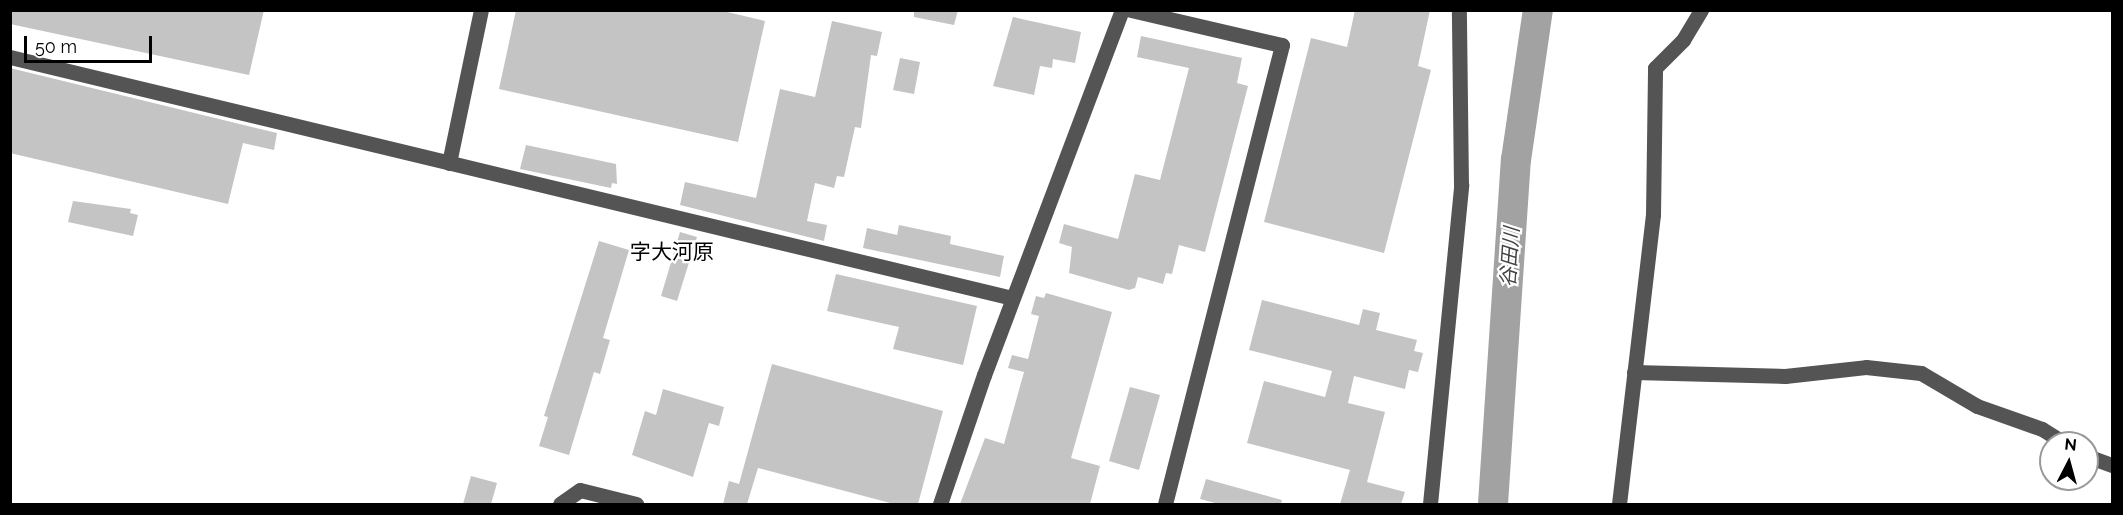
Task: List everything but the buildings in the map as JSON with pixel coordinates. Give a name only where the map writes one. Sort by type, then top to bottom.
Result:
[{"type":"street","points":[[449,163],[481,10]]},
{"type":"street","points":[[940,504],[1012,298],[1122,10]]},
{"type":"street","points":[[1131,10],[1282,45],[1165,504]]},
{"type":"street","points":[[1430,504],[1461,185],[1459,10]]},
{"type":"street","points":[[1619,504],[1653,215],[1656,68],[1683,40],[1701,10]]},
{"type":"street","points":[[10,57],[1012,298]]},
{"type":"street","points":[[1634,372],[1785,376],[1866,367],[1921,373],[1977,406],[2045,431]]},
{"type":"street","points":[[560,504],[580,490],[636,504]]},
{"type":"waterway","name":"谷田川","points":[[1493,504],[1516,160],[1538,10]]},
{"type":"district","name":"字大河原","points":[[672,252]]}]
